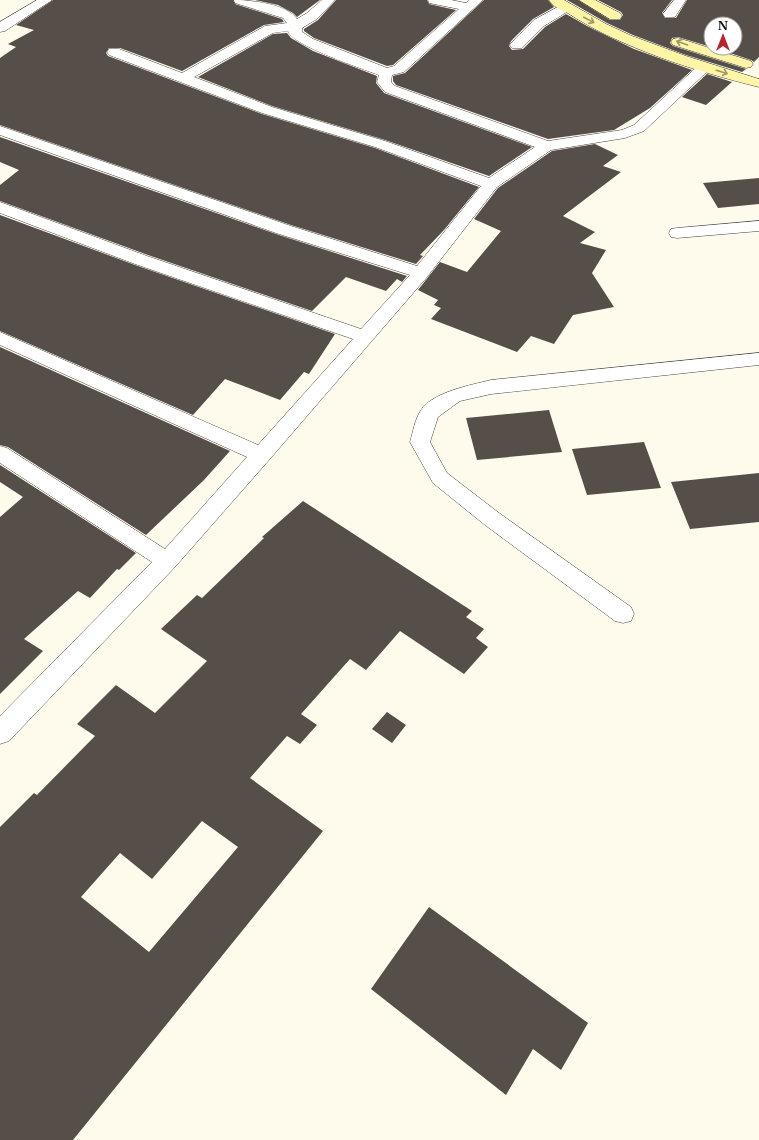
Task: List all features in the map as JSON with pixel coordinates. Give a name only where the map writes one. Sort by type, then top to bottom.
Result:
[{"type":"main road","points":[[585,0],[604,12],[624,20]]},
{"type":"main road","points":[[560,3],[610,31],[705,67],[759,84]]},
{"type":"main road","points":[[666,37],[759,68]]},
{"type":"street","points":[[0,28],[46,0]]},
{"type":"street","points":[[240,0],[288,15],[295,26],[295,33],[308,42],[386,73],[399,69],[473,4]]},
{"type":"street","points":[[183,78],[270,28],[295,26],[312,16],[329,0]]},
{"type":"street","points":[[434,0],[473,4]]},
{"type":"street","points":[[670,14],[680,0]]},
{"type":"street","points":[[517,45],[560,3]]},
{"type":"street","points":[[114,52],[267,110],[380,144],[491,184]]},
{"type":"street","points":[[0,733],[168,561],[421,273],[491,184],[547,146],[625,134],[639,128],[705,67]]},
{"type":"street","points":[[386,73],[384,82],[390,89],[547,146]]},
{"type":"street","points":[[0,130],[284,230],[421,273]]},
{"type":"street","points":[[0,207],[141,260],[366,337]]},
{"type":"street","points":[[677,233],[759,226]]},
{"type":"street","points":[[0,338],[262,455]]},
{"type":"street","points":[[623,614],[492,519],[440,478],[420,442],[429,413],[454,396],[491,387],[759,359]]},
{"type":"street","points":[[0,453],[168,561]]},
{"type":"building","points":[[53,0],[233,0],[235,4],[282,19],[284,22],[264,25],[182,71],[120,48],[109,48],[106,53],[108,56],[262,114],[375,148],[479,187],[444,230],[420,255],[423,256],[416,264],[291,225],[0,125],[0,58],[16,47],[8,44],[34,30],[16,25]]},
{"type":"building","points":[[255,0],[320,0],[297,17],[293,13],[278,5]]},
{"type":"building","points":[[336,0],[427,0],[429,4],[456,10],[393,65],[387,66],[314,38],[304,31],[304,29],[318,20]]},
{"type":"building","points":[[484,0],[548,0],[554,7],[533,19],[511,41],[509,46],[512,50],[523,49],[545,27],[566,14],[634,49],[692,70],[650,108],[614,130],[548,139],[396,85],[393,81],[393,76],[405,73]]},
{"type":"building","points":[[567,0],[578,0],[610,20],[620,20],[623,15],[621,12],[598,0],[672,0],[662,13],[665,18],[676,18],[687,0],[759,0],[759,57],[754,62],[739,56],[743,56],[743,16],[703,16],[703,45],[678,37],[672,38],[670,43],[673,46],[746,69],[742,72],[686,55],[633,35],[607,23]]},
{"type":"building","points":[[287,33],[291,38],[313,51],[377,76],[376,83],[384,93],[532,147],[489,176],[385,140],[272,106],[198,77],[273,34]]},
{"type":"building","points":[[707,74],[732,82],[706,105],[682,97]]},
{"type":"building","points":[[0,137],[279,235],[407,276],[402,282],[397,279],[386,291],[346,277],[312,311],[148,255],[0,201],[0,185],[19,170],[0,162]]},
{"type":"building","points":[[595,144],[618,155],[603,166],[621,172],[563,216],[595,232],[580,243],[606,250],[592,273],[614,307],[573,315],[554,344],[531,336],[517,352],[431,319],[441,308],[434,305],[438,300],[418,290],[440,262],[467,272],[501,231],[474,219],[498,188],[552,151]]},
{"type":"building","points":[[759,178],[759,204],[718,208],[703,183]]},
{"type":"building","points":[[0,215],[135,265],[335,334],[309,374],[304,372],[280,400],[225,379],[193,415],[0,331]]},
{"type":"building","points":[[0,347],[230,451],[204,480],[146,535],[8,447],[0,445]]},
{"type":"building","points":[[549,410],[562,452],[477,460],[466,418]]},
{"type":"building","points":[[644,442],[661,488],[587,495],[572,449]]},
{"type":"building","points":[[0,465],[136,553],[119,570],[117,569],[90,598],[78,591],[24,639],[43,651],[0,694],[0,517],[23,497],[0,482]]},
{"type":"building","points":[[759,473],[759,522],[690,529],[671,482]]},
{"type":"building","points":[[303,501],[472,611],[466,617],[484,629],[476,638],[488,647],[464,674],[400,631],[366,670],[350,659],[301,714],[317,725],[300,744],[287,736],[250,778],[323,831],[73,1140],[0,1140],[0,827],[34,793],[37,795],[95,736],[77,724],[116,685],[155,713],[207,661],[161,629],[197,595],[202,598],[264,538],[262,537]],"holes":[[[202,821],[238,847],[149,952],[81,897],[120,853],[152,879]]]},
{"type":"building","points":[[387,712],[406,725],[392,743],[372,729]]},
{"type":"building","points":[[429,907],[588,1023],[561,1070],[533,1049],[506,1095],[371,989]]}]
